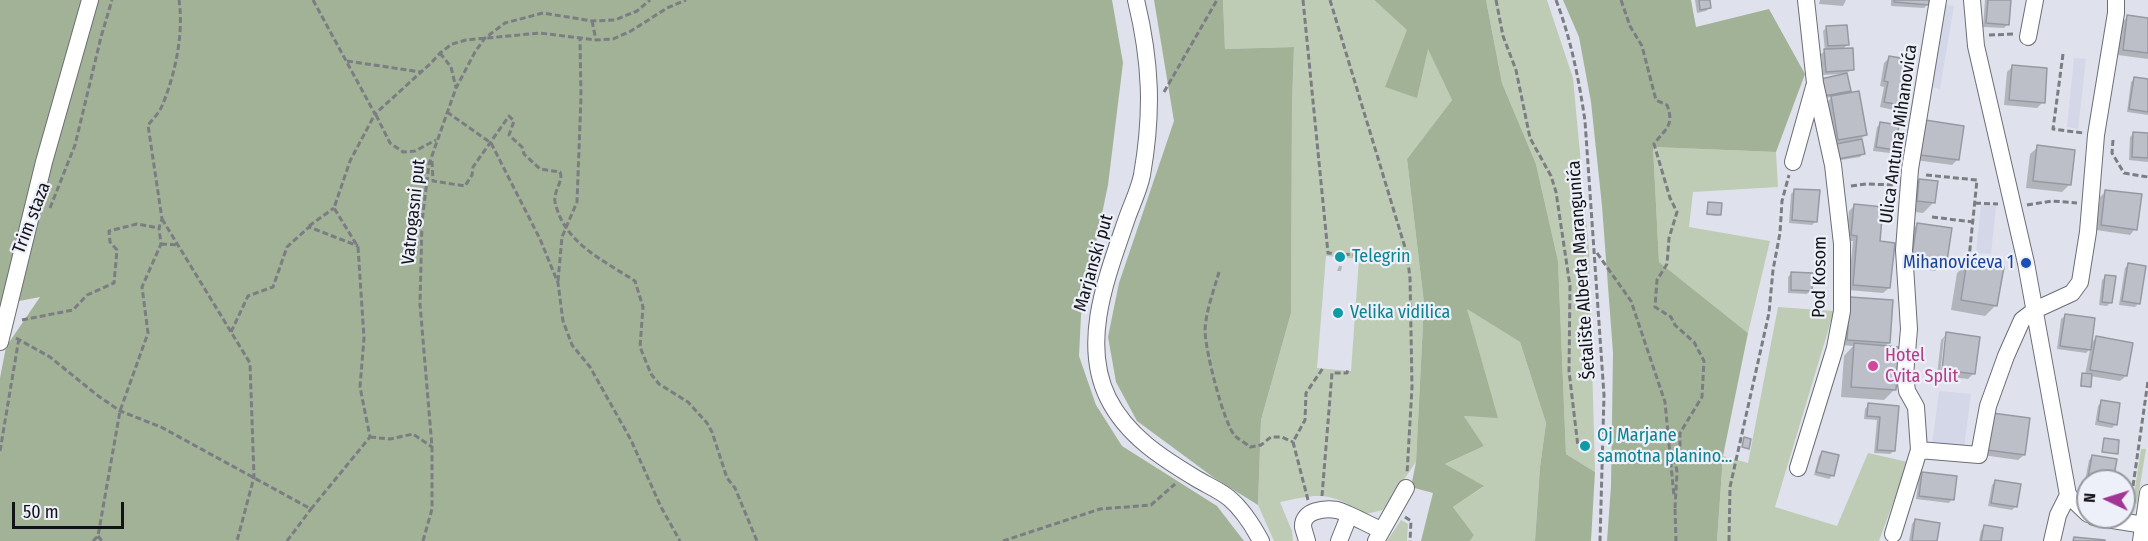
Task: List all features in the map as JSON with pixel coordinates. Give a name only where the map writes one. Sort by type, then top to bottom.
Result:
[{"type":"street","points":[[6,329],[44,162],[90,0]]},
{"type":"street","name":"Marjanski put","points":[[1136,0],[1143,28],[1150,80],[1149,131],[1141,178],[1111,264],[1100,306],[1095,334],[1098,365],[1107,396],[1120,419],[1143,443],[1228,498],[1243,512],[1261,541]]},
{"type":"street","name":"Pod Kosom","points":[[1798,468],[1835,348],[1842,311],[1842,244],[1834,174],[1815,83],[1806,0]]},
{"type":"street","name":"Ulica Antuna Mihanovića","points":[[1893,534],[1919,450],[1916,407],[1907,391],[1905,375],[1909,329],[1904,250],[1909,180],[1938,0]]},
{"type":"street","points":[[1972,0],[1975,37],[2035,310],[2068,495],[2076,503]]},
{"type":"street","points":[[2028,37],[2035,0]]},
{"type":"street","points":[[1919,450],[1979,455],[1988,406],[2022,320],[2035,310],[2072,293],[2080,282],[2088,232],[2096,135],[2116,0]]},
{"type":"street","name":"Pod Kosom","points":[[1793,162],[1815,83]]},
{"type":"street","points":[[1307,541],[1303,526],[1304,519],[1316,511],[1339,510],[1378,536],[1406,488]]},
{"type":"street","points":[[2140,493],[2143,533]]},
{"type":"street","points":[[2052,541],[2058,515],[2068,495]]},
{"type":"street","points":[[1339,541],[1348,516]]},
{"type":"path","name":"Trim staza","points":[[46,217],[75,145],[112,0]]},
{"type":"path","points":[[179,0],[182,33],[173,70],[162,108],[148,125],[162,219],[250,363],[254,477],[237,541]]},
{"type":"path","points":[[313,0],[390,143],[402,152],[415,151],[438,139]]},
{"type":"path","name":"Vatrogasni put","points":[[423,541],[432,509],[432,447],[420,304],[422,222],[431,159],[456,88],[485,38],[505,23],[543,13],[592,21],[615,20],[638,11],[650,0]]},
{"type":"path","points":[[231,332],[248,296],[273,287],[287,247],[309,226],[334,208],[350,161],[375,114],[452,44],[465,40],[540,33],[596,40],[613,39],[667,8],[686,0]]},
{"type":"path","points":[[1149,108],[1158,101],[1172,80],[1217,0]]},
{"type":"path","points":[[1303,0],[1328,253],[1356,255],[1355,258]]},
{"type":"path","points":[[1330,0],[1407,254],[1410,278],[1412,387],[1406,488]]},
{"type":"path","points":[[1496,0],[1503,36],[1516,70],[1530,138],[1551,176],[1556,192],[1570,286],[1569,372],[1578,447]]},
{"type":"path","name":"Šetalište Alberta Marangunića","points":[[1556,0],[1571,46],[1585,122],[1596,251],[1604,395],[1600,541]]},
{"type":"path","points":[[1621,0],[1630,26],[1642,46],[1656,100],[1666,105],[1670,113],[1669,127],[1654,144],[1670,198],[1677,212],[1669,238],[1667,264],[1657,280],[1655,307],[1671,317],[1675,325],[1695,342],[1704,361],[1702,398],[1680,433],[1680,447],[1675,460],[1676,541]]},
{"type":"path","points":[[592,21],[596,40]]},
{"type":"path","points":[[1975,37],[2009,33],[2028,37]]},
{"type":"path","points":[[580,38],[581,97],[577,202],[562,237],[558,283],[563,321],[572,345],[590,368],[631,440],[661,507],[680,541]]},
{"type":"path","points":[[440,53],[451,66],[456,88]]},
{"type":"path","points":[[2063,54],[2053,129],[2096,135]]},
{"type":"path","points":[[347,61],[422,72]]},
{"type":"path","points":[[447,112],[491,143],[540,239],[558,283]]},
{"type":"path","points":[[431,159],[434,181],[465,186],[472,175],[473,167],[509,116],[514,121],[509,135],[520,146],[524,154],[540,169],[560,172],[562,176],[554,200],[561,220],[576,242],[625,276],[635,280],[640,292],[644,316],[640,347],[651,374],[659,384],[688,402],[707,423],[727,478],[735,488],[757,541]]},
{"type":"path","points":[[2112,153],[2124,173],[2148,177]]},
{"type":"path","points":[[1729,541],[1730,487],[1769,313],[1782,201],[1793,162]]},
{"type":"path","points":[[1834,174],[1846,187],[1909,180],[1977,180],[1969,258]]},
{"type":"path","points":[[1975,202],[2013,207],[2052,201],[2090,204]]},
{"type":"path","points":[[334,208],[358,247],[364,338],[360,387],[370,437]]},
{"type":"path","points":[[1932,217],[1973,222]]},
{"type":"path","points":[[93,541],[98,536],[120,411],[148,333],[142,286],[161,244],[159,228],[162,219]]},
{"type":"path","points":[[6,329],[73,310],[87,295],[114,283],[117,250],[110,242],[109,231],[137,224],[159,228]]},
{"type":"path","points":[[309,226],[358,247]]},
{"type":"path","points":[[161,244],[179,245]]},
{"type":"path","points":[[1596,251],[1631,301],[1665,402],[1675,508]]},
{"type":"path","points":[[1219,272],[1205,331],[1218,396],[1224,414],[1235,435],[1250,447],[1261,445],[1271,437],[1282,437],[1293,442]]},
{"type":"path","points":[[6,329],[19,310]]},
{"type":"path","points":[[6,329],[50,357],[120,411],[160,427],[311,509]]},
{"type":"path","points":[[6,329],[19,339]]},
{"type":"path","points":[[0,451],[19,339]]},
{"type":"path","points":[[1316,511],[1293,442],[1305,420],[1306,393],[1323,368]]},
{"type":"path","points":[[1316,511],[1332,373],[1347,373],[1348,370]]},
{"type":"path","points":[[2140,493],[2148,381]]},
{"type":"path","points":[[370,437],[390,439],[413,434],[432,447]]},
{"type":"path","points":[[287,541],[293,530],[370,437]]},
{"type":"path","points":[[1003,541],[1100,509],[1151,505],[1188,473]]},
{"type":"path","points":[[98,536],[102,541]]},
{"type":"shaded area","points":[[1942,4],[1954,6],[1940,89],[1927,86]]},
{"type":"shaded area","points":[[2074,58],[2086,59],[2078,129],[2067,127]]},
{"type":"shaded area","points":[[1981,205],[1996,206],[1991,254],[1976,253]]},
{"type":"shaded area","points":[[1939,391],[1971,394],[1964,449],[1932,445]]},
{"type":"green space","points":[[0,0],[82,0],[0,307]]},
{"type":"green space","points":[[97,0],[1112,0],[1123,63],[1108,185],[1081,315],[1079,356],[1096,405],[1122,446],[1217,506],[1244,541],[0,541],[0,378],[6,347],[40,297],[14,302]]},
{"type":"green space","points":[[1154,0],[1223,0],[1225,49],[1294,47],[1291,313],[1261,420],[1258,505],[1213,477],[1137,421],[1116,382],[1108,337],[1119,283],[1174,121]]},
{"type":"green space","points":[[1223,0],[1374,0],[1428,48],[1452,100],[1407,159],[1424,303],[1416,462],[1383,510],[1366,514],[1324,496],[1280,502],[1292,531],[1293,541],[1274,541],[1258,505],[1261,420],[1291,313],[1294,47],[1225,49]],"holes":[[[1326,256],[1359,259],[1351,371],[1317,368]]]},
{"type":"green space","points":[[1374,0],[1486,0],[1502,83],[1536,164],[1558,261],[1566,454],[1595,472],[1591,541],[1535,541],[1540,467],[1546,423],[1520,342],[1467,309],[1498,418],[1464,416],[1484,446],[1445,464],[1484,486],[1453,507],[1474,535],[1470,541],[1421,541],[1433,493],[1411,487],[1416,462],[1424,303],[1407,159],[1452,100],[1428,49],[1417,98],[1385,87],[1407,30]]},
{"type":"green space","points":[[1486,0],[1547,0],[1573,78],[1589,250],[1595,472],[1566,454],[1558,261],[1536,164],[1502,83]]},
{"type":"green space","points":[[1563,0],[1691,0],[1696,27],[1769,9],[1805,74],[1776,152],[1653,147],[1659,262],[1748,333],[1723,456],[1717,541],[1607,541],[1611,486],[1613,353],[1602,206],[1591,102],[1579,37]]},
{"type":"green space","points":[[1653,147],[1776,152],[1778,187],[1693,192],[1689,227],[1770,241],[1748,333],[1659,262]]},
{"type":"green space","points":[[1778,307],[1834,311],[1775,507],[1837,526],[1868,453],[1908,462],[1879,541],[1717,541],[1723,456],[1748,463]]},
{"type":"green space","points":[[1466,308],[1520,342],[1546,423],[1540,467],[1535,541],[1470,541],[1474,535],[1453,507],[1483,487],[1445,464],[1484,446],[1464,416],[1497,417]]},
{"type":"green space","points":[[2141,449],[2146,449],[2137,504],[2136,482]]},
{"type":"green space","points":[[1401,520],[1408,524],[1407,541],[1387,541]]},
{"type":"building","points":[[1699,0],[1710,0],[1711,8],[1700,10]]},
{"type":"building","points":[[1894,0],[1929,0],[1929,5],[1894,2]]},
{"type":"building","points":[[1988,0],[2011,0],[2009,25],[1986,23]]},
{"type":"building","points":[[2127,15],[2148,18],[2148,53],[2123,50]]},
{"type":"building","points":[[1847,25],[1849,45],[1828,46],[1826,26]]},
{"type":"building","points":[[1853,48],[1854,70],[1826,72],[1824,49]]},
{"type":"building","points":[[1889,56],[1913,60],[1905,106],[1884,102],[1888,82],[1884,81]]},
{"type":"building","points":[[2012,65],[2047,68],[2045,103],[2009,100]]},
{"type":"building","points":[[1847,73],[1851,91],[1824,96],[1821,79]]},
{"type":"building","points":[[2134,77],[2148,79],[2148,112],[2129,109]]},
{"type":"building","points":[[1859,91],[1867,135],[1838,140],[1831,96]]},
{"type":"building","points":[[1925,120],[1964,126],[1959,160],[1920,155]]},
{"type":"building","points":[[1880,122],[1899,125],[1895,150],[1876,147]]},
{"type":"building","points":[[2133,132],[2148,133],[2148,158],[2132,157]]},
{"type":"building","points":[[1862,139],[1865,154],[1838,159],[1836,144]]},
{"type":"building","points":[[2037,145],[2075,150],[2071,185],[2033,181]]},
{"type":"building","points":[[1919,179],[1938,181],[1935,203],[1917,201]]},
{"type":"building","points":[[1794,189],[1820,190],[1817,222],[1792,220]]},
{"type":"building","points":[[2105,190],[2142,194],[2137,230],[2101,225]]},
{"type":"building","points":[[1708,202],[1722,203],[1721,215],[1707,214]]},
{"type":"building","points":[[1854,204],[1883,207],[1880,241],[1895,243],[1890,288],[1853,285],[1857,236],[1851,235]]},
{"type":"building","points":[[1917,223],[1952,228],[1947,261],[1912,256]]},
{"type":"building","points":[[1967,261],[2004,267],[1997,306],[1961,300]]},
{"type":"building","points":[[2128,263],[2146,266],[2140,304],[2122,301]]},
{"type":"building","points":[[1791,272],[1813,273],[1812,291],[1791,290]]},
{"type":"building","points":[[2105,275],[2116,276],[2112,303],[2102,302]]},
{"type":"building","points":[[1850,297],[1893,300],[1890,343],[1847,340]]},
{"type":"building","points":[[2065,314],[2095,318],[2091,350],[2060,346]]},
{"type":"building","points":[[1946,332],[1980,337],[1975,374],[1942,370]]},
{"type":"building","points":[[2096,336],[2133,343],[2127,376],[2090,370]]},
{"type":"building","name":"Hotel Cvita Split","points":[[1854,343],[1899,347],[1896,390],[1851,387]]},
{"type":"building","points":[[2082,373],[2092,374],[2091,387],[2081,386]]},
{"type":"building","points":[[2101,400],[2120,403],[2117,425],[2098,421]]},
{"type":"building","points":[[1868,403],[1899,406],[1895,451],[1877,450],[1880,417],[1867,416]]},
{"type":"building","points":[[1992,413],[2030,418],[2025,455],[1987,450]]},
{"type":"building","points":[[1744,437],[1751,439],[1749,449],[1742,447]]},
{"type":"building","points":[[2104,438],[2119,440],[2118,454],[2102,452]]},
{"type":"building","points":[[1822,451],[1839,455],[1834,476],[1816,472]]},
{"type":"building","points":[[2092,455],[2117,459],[2115,469],[2090,469]]},
{"type":"building","points":[[1922,472],[1957,476],[1954,500],[1919,496]]},
{"type":"building","points":[[1995,480],[2021,484],[2017,507],[1991,503]]},
{"type":"building","points":[[1915,519],[1940,523],[1937,541],[1912,541]]},
{"type":"building","points":[[1984,525],[2003,528],[2001,541],[1981,541]]},
{"type":"building","points":[[2074,537],[2105,540],[2105,541],[2073,541]]},
{"type":"place","name":"Telegrin","points":[[1340,257]]},
{"type":"place","name":"Mihanovićeva 1","points":[[2026,263]]},
{"type":"place","name":"Velika vidilica","points":[[1338,313]]},
{"type":"place","name":"Hotel Cvita Split","points":[[1873,366]]},
{"type":"place","name":"Oj Marjane samotna planino...","points":[[1585,446]]}]
